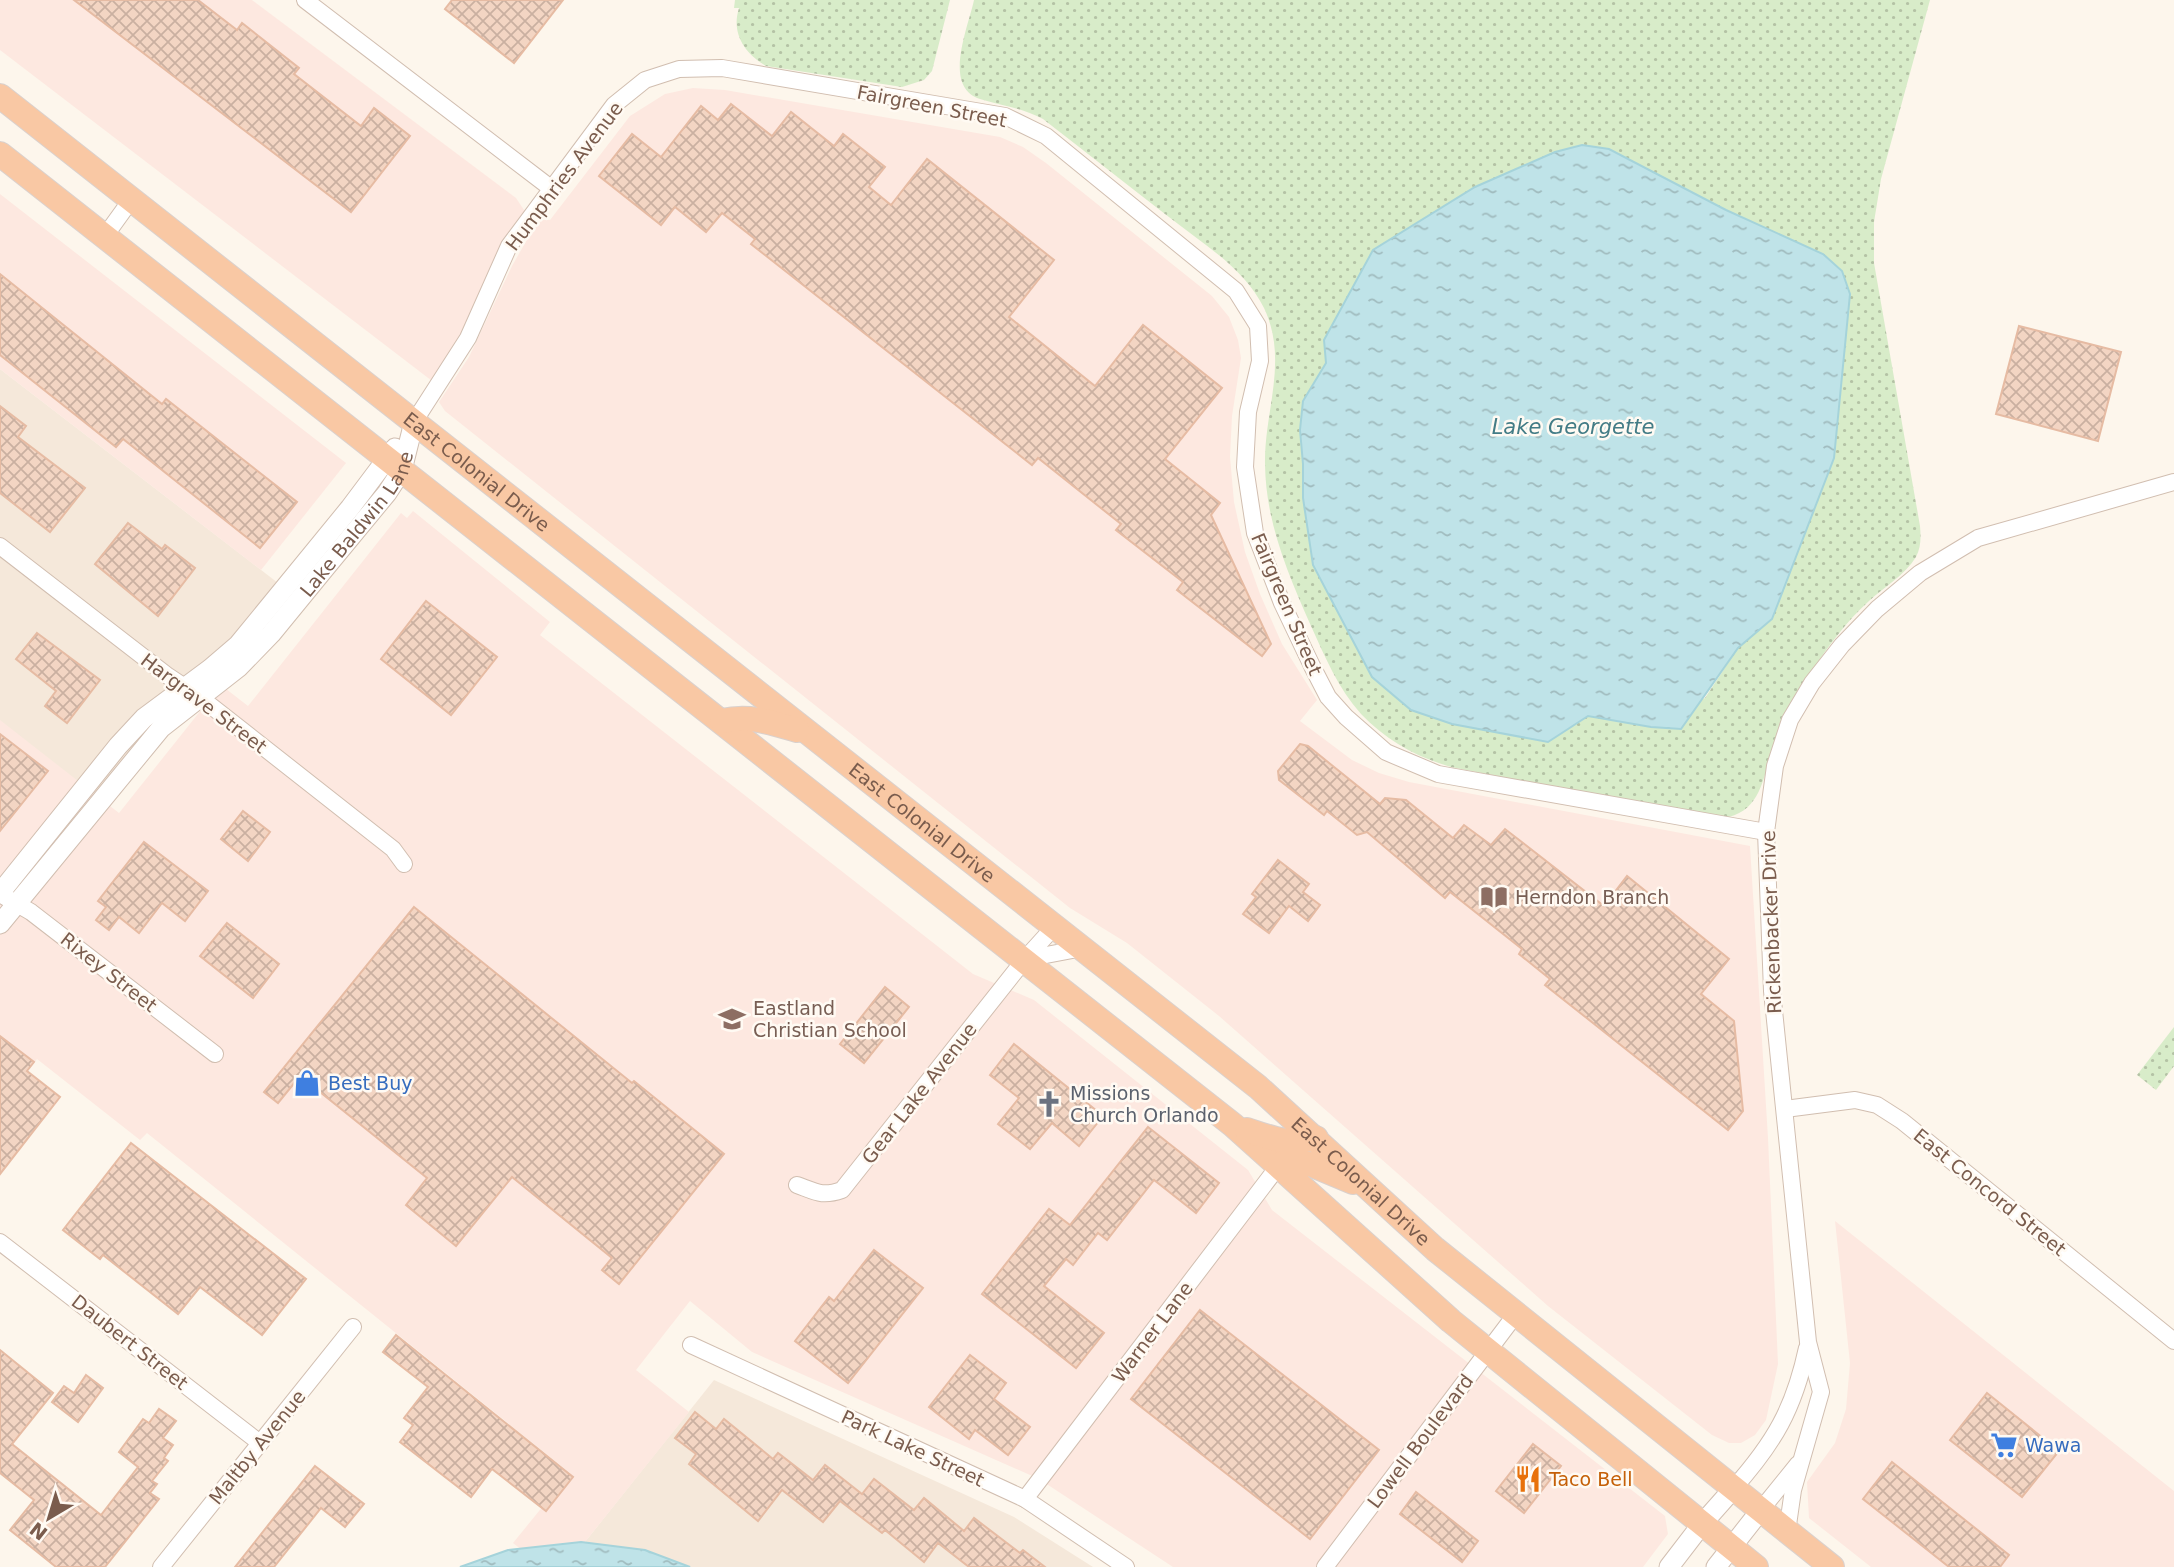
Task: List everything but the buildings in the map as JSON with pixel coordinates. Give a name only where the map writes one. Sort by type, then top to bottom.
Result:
[{"type":"highway","name":"East Colonial Drive","points":[[0,96],[1258,1087],[1435,1249],[1832,1567]]},
{"type":"highway","points":[[0,154],[1233,1125],[1280,1164],[1451,1321],[1756,1567]]},
{"type":"highway","points":[[722,721],[741,717],[761,719],[811,734]]},
{"type":"highway","points":[[1233,1125],[1280,1141],[1298,1142],[1316,1138]]},
{"type":"highway","points":[[1280,1164],[1310,1164],[1372,1191]]},
{"type":"street","points":[[305,0],[552,188]]},
{"type":"street","name":"Humphries Avenue","points":[[414,422],[468,338],[509,246],[614,105],[645,80],[679,69],[722,68]]},
{"type":"street","name":"Fairgreen Street","points":[[722,68],[1005,116],[1045,136],[1236,290],[1258,326],[1261,361],[1248,412],[1245,467],[1255,533],[1282,603],[1328,697],[1346,717],[1386,751],[1438,774],[1766,832]]},
{"type":"street","points":[[105,236],[131,200]]},
{"type":"street","name":"Lake Baldwin Lane","points":[[0,924],[5,897],[118,746],[144,718],[193,692],[238,645],[395,464],[414,422]]},
{"type":"street","name":"Rickenbacker Drive","points":[[1787,1532],[1793,1490],[1821,1392],[1808,1342],[1772,991],[1766,832],[1775,766],[1790,720],[1812,683],[1842,645],[1877,609],[1920,573],[1978,538],[2174,482]]},
{"type":"street","name":"Hargrave Street","points":[[0,546],[193,692],[393,849],[404,864]]},
{"type":"street","name":"Rixey Street","points":[[5,897],[31,912],[215,1054]]},
{"type":"street","name":"Gear Lake Avenue","points":[[797,1185],[828,1195],[842,1190],[1025,959],[1055,926]]},
{"type":"street","points":[[1025,959],[1083,948]]},
{"type":"street","name":"East Concord Street","points":[[1785,1109],[1855,1100],[1877,1105],[1902,1121],[2174,1341]]},
{"type":"street","name":"Warner Lane","points":[[1024,1499],[1280,1164]]},
{"type":"street","name":"Daubert Street","points":[[0,1242],[260,1443]]},
{"type":"street","name":"Lowell Boulevard","points":[[1325,1567],[1516,1314]]},
{"type":"street","name":"Maltby Avenue","points":[[161,1567],[353,1327]]},
{"type":"street","name":"Rickenbacker Drive","points":[[1733,1489],[1768,1448],[1782,1422],[1799,1384],[1808,1342]]},
{"type":"street","name":"Park Lake Street","points":[[691,1345],[1024,1499],[1126,1567]]},
{"type":"street","name":"Rickenbacker Drive","points":[[1760,1511],[1801,1460]]},
{"type":"street","points":[[1670,1567],[1702,1524],[1733,1489]]},
{"type":"street","points":[[1716,1567],[1760,1511]]},
{"type":"shaded area","points":[[0,0],[252,0],[516,198],[524,210],[525,220],[436,384],[0,50]]},
{"type":"shaded area","points":[[693,88],[725,90],[1000,137],[1023,147],[1046,163],[1212,296],[1229,317],[1238,340],[1241,358],[1232,416],[1230,457],[1234,502],[1245,552],[1282,644],[1317,700],[1300,721],[1352,760],[1379,773],[1409,782],[1750,846],[1768,1138],[1778,1364],[1766,1420],[1755,1435],[1741,1443],[1729,1443],[1712,1435],[1548,1306],[1219,1016],[1127,943],[1070,908],[445,411],[439,402],[469,357],[512,266],[536,224],[541,220],[550,220],[630,116],[665,94]]},
{"type":"shaded area","points":[[0,194],[346,463],[261,570],[0,369]]},
{"type":"shaded area","points":[[0,369],[278,583],[0,929]]},
{"type":"shaded area","points":[[413,511],[550,622],[540,635],[973,974],[1034,1000],[1248,1170],[1272,1210],[1665,1516],[1668,1534],[1643,1567],[1173,1567],[1039,1479],[752,1352],[690,1301],[636,1370],[689,1412],[565,1567],[544,1567],[513,1543],[570,1473],[147,1133],[140,1140],[37,1059],[0,1105],[0,720],[119,813],[221,685],[248,706],[401,513],[407,518]]},
{"type":"shaded area","points":[[1835,1221],[2174,1491],[2174,1567],[1871,1567],[1809,1518],[1807,1482],[1835,1443],[1846,1409],[1850,1363]]},
{"type":"shaded area","points":[[714,1380],[1014,1517],[1093,1567],[565,1567]]},
{"type":"green space","points":[[735,0],[950,0],[932,71],[924,80],[902,87],[766,66],[751,55],[741,42],[737,26],[739,8],[734,8]]},
{"type":"green space","points":[[974,0],[1930,0],[1881,179],[1874,222],[1874,263],[1920,526],[1920,546],[1906,570],[1869,601],[1846,625],[1807,679],[1782,724],[1763,781],[1752,803],[1743,811],[1716,819],[1451,767],[1402,746],[1361,714],[1339,683],[1321,649],[1294,587],[1274,528],[1265,465],[1274,386],[1275,347],[1264,308],[1245,280],[1220,256],[1043,119],[980,99],[969,92],[962,82],[960,56]],"holes":[[[1582,145],[1823,254],[1834,458],[1772,619],[1738,648],[1705,698],[1651,727],[1588,716],[1548,742],[1452,724],[1411,710],[1372,677],[1313,565],[1303,498],[1300,430],[1303,401],[1327,363],[1475,187],[1555,152]]]},
{"type":"green space","points":[[2174,1027],[2174,1066],[2156,1090],[2137,1075]]},
{"type":"water","name":"Lake Georgette","points":[[1582,145],[1609,149],[1726,210],[1823,254],[1842,271],[1850,294],[1834,458],[1772,619],[1738,648],[1681,729],[1651,727],[1588,716],[1548,742],[1452,724],[1411,710],[1372,677],[1313,565],[1303,498],[1300,430],[1303,401],[1326,363],[1324,340],[1373,250],[1475,187],[1555,152]]},
{"type":"water","points":[[581,1542],[645,1550],[690,1567],[460,1567],[508,1550]]},
{"type":"place","name":"Herndon Branch","points":[[1494,897]]},
{"type":"place","name":"Eastland Christian School","points":[[732,1019]]},
{"type":"place","name":"Best Buy","points":[[307,1083]]},
{"type":"place","name":"Missions Church Orlando","points":[[1049,1104]]},
{"type":"place","name":"Wawa","points":[[2004,1445]]},
{"type":"place","name":"Taco Bell","points":[[1528,1479]]}]
